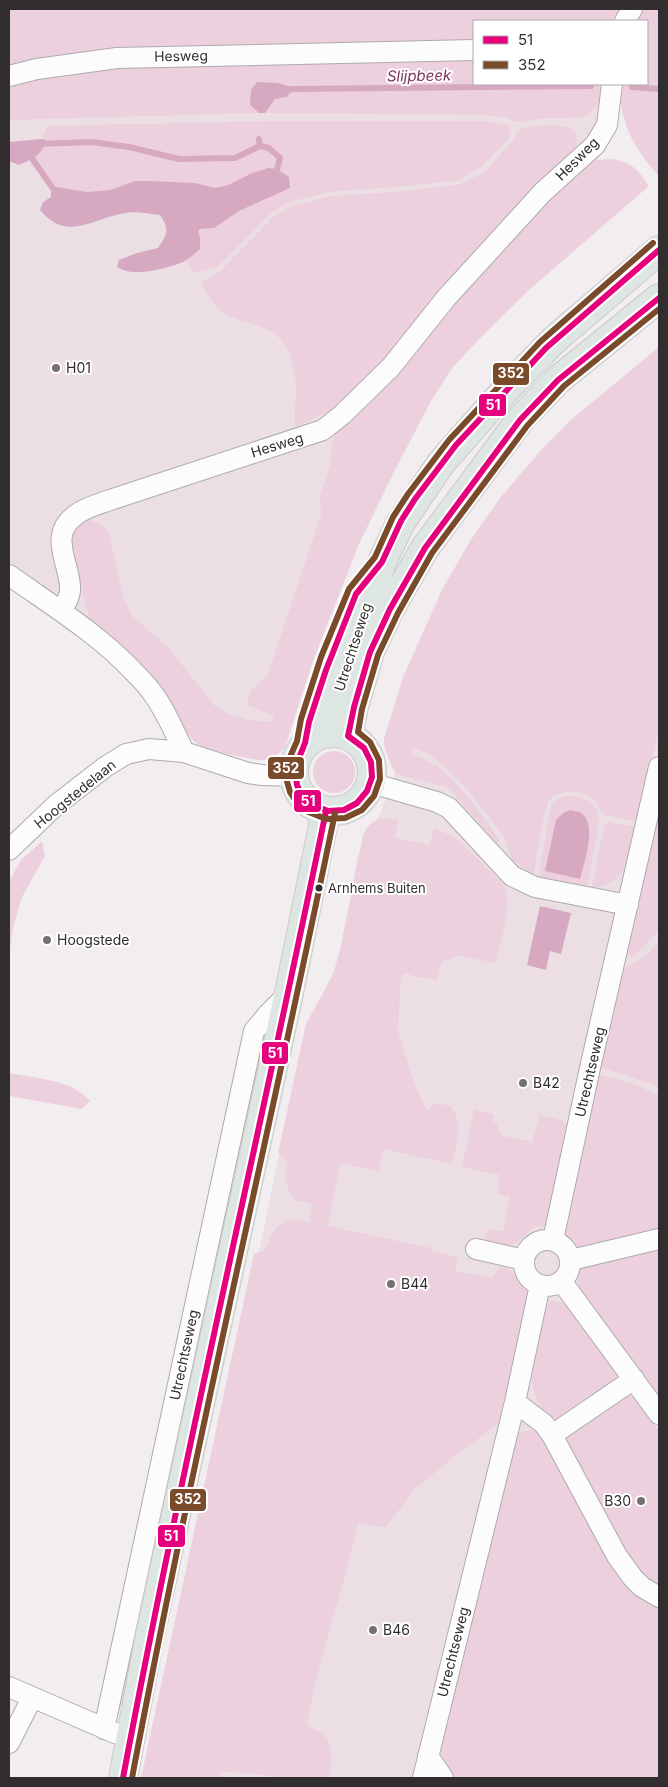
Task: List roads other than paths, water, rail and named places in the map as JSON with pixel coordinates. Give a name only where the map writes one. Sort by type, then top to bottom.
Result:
[{"type":"main road","name":"Utrechtseweg","points":[[336,735],[382,562],[401,522],[441,463],[508,387],[554,340],[659,250]]},
{"type":"main road","name":"Utrechtseweg","points":[[336,735],[390,609],[425,548],[520,420],[558,380],[659,298]]},
{"type":"main road","points":[[336,735],[362,745],[367,751],[377,785],[359,802],[343,810],[326,811],[308,802],[296,786],[294,776],[296,760],[304,746],[317,736],[336,735]]},
{"type":"main road","name":"Utrechtseweg","points":[[123,1778],[150,1635],[289,993],[326,811]]},
{"type":"street","points":[[626,20],[632,9]]},
{"type":"street","name":"Hesweg","points":[[9,76],[37,69],[116,58],[473,50]]},
{"type":"street","name":"Hesweg","points":[[61,611],[68,599],[70,586],[62,554],[61,541],[64,528],[70,520],[78,513],[118,497],[323,430],[391,367],[453,290],[543,192],[594,144],[608,125],[612,85]]},
{"type":"street","points":[[9,575],[61,611],[103,643],[126,664],[151,690],[164,710],[184,752]]},
{"type":"street","name":"Hoogstedelaan","points":[[9,850],[56,805],[105,767],[126,754],[149,749],[184,752],[248,773],[294,776]]},
{"type":"street","name":"Utrechtseweg","points":[[553,1240],[590,1068],[659,767]]},
{"type":"street","points":[[377,785],[437,802],[449,808],[512,876],[521,882],[535,887],[628,905]]},
{"type":"street","name":"Utrechtseweg","points":[[104,1729],[254,1031],[289,993]]},
{"type":"street","points":[[571,1260],[659,1239]]},
{"type":"street","points":[[553,1240],[565,1247],[571,1260],[568,1274],[562,1282],[552,1286],[540,1285],[532,1281],[525,1269],[524,1260],[528,1249],[533,1244],[539,1241],[553,1240]]},
{"type":"street","points":[[476,1249],[524,1260]]},
{"type":"street","points":[[562,1282],[659,1414]]},
{"type":"street","name":"Utrechtseweg","points":[[423,1778],[515,1402],[540,1285]]},
{"type":"street","points":[[552,1435],[634,1379]]},
{"type":"street","points":[[515,1402],[544,1424],[552,1435],[617,1556],[642,1588],[659,1597]]},
{"type":"street","points":[[9,1688],[131,1740]]},
{"type":"street","points":[[9,1743],[32,1698]]},
{"type":"street","points":[[428,1756],[443,1778]]},
{"type":"waterway","name":"Slijpbeek","points":[[285,92],[292,89],[591,86]]},
{"type":"waterway","name":"Slijpbeek","points":[[632,87],[659,89]]},
{"type":"waterway","name":"Slijpbeek","points":[[38,144],[91,142],[129,147],[179,159],[235,158],[260,146],[259,139]]},
{"type":"waterway","points":[[260,146],[269,148],[280,158],[275,177]]},
{"type":"waterway","points":[[29,154],[56,193]]},
{"type":"place","name":"H01","points":[[56,368]]},
{"type":"place","name":"Arnhems Buiten","points":[[319,888]]},
{"type":"place","name":"Hoogstede","points":[[47,940]]},
{"type":"place","name":"B42","points":[[523,1083]]},
{"type":"place","name":"B44","points":[[391,1284]]},
{"type":"place","name":"B30","points":[[641,1501]]},
{"type":"place","name":"B46","points":[[373,1630]]}]
